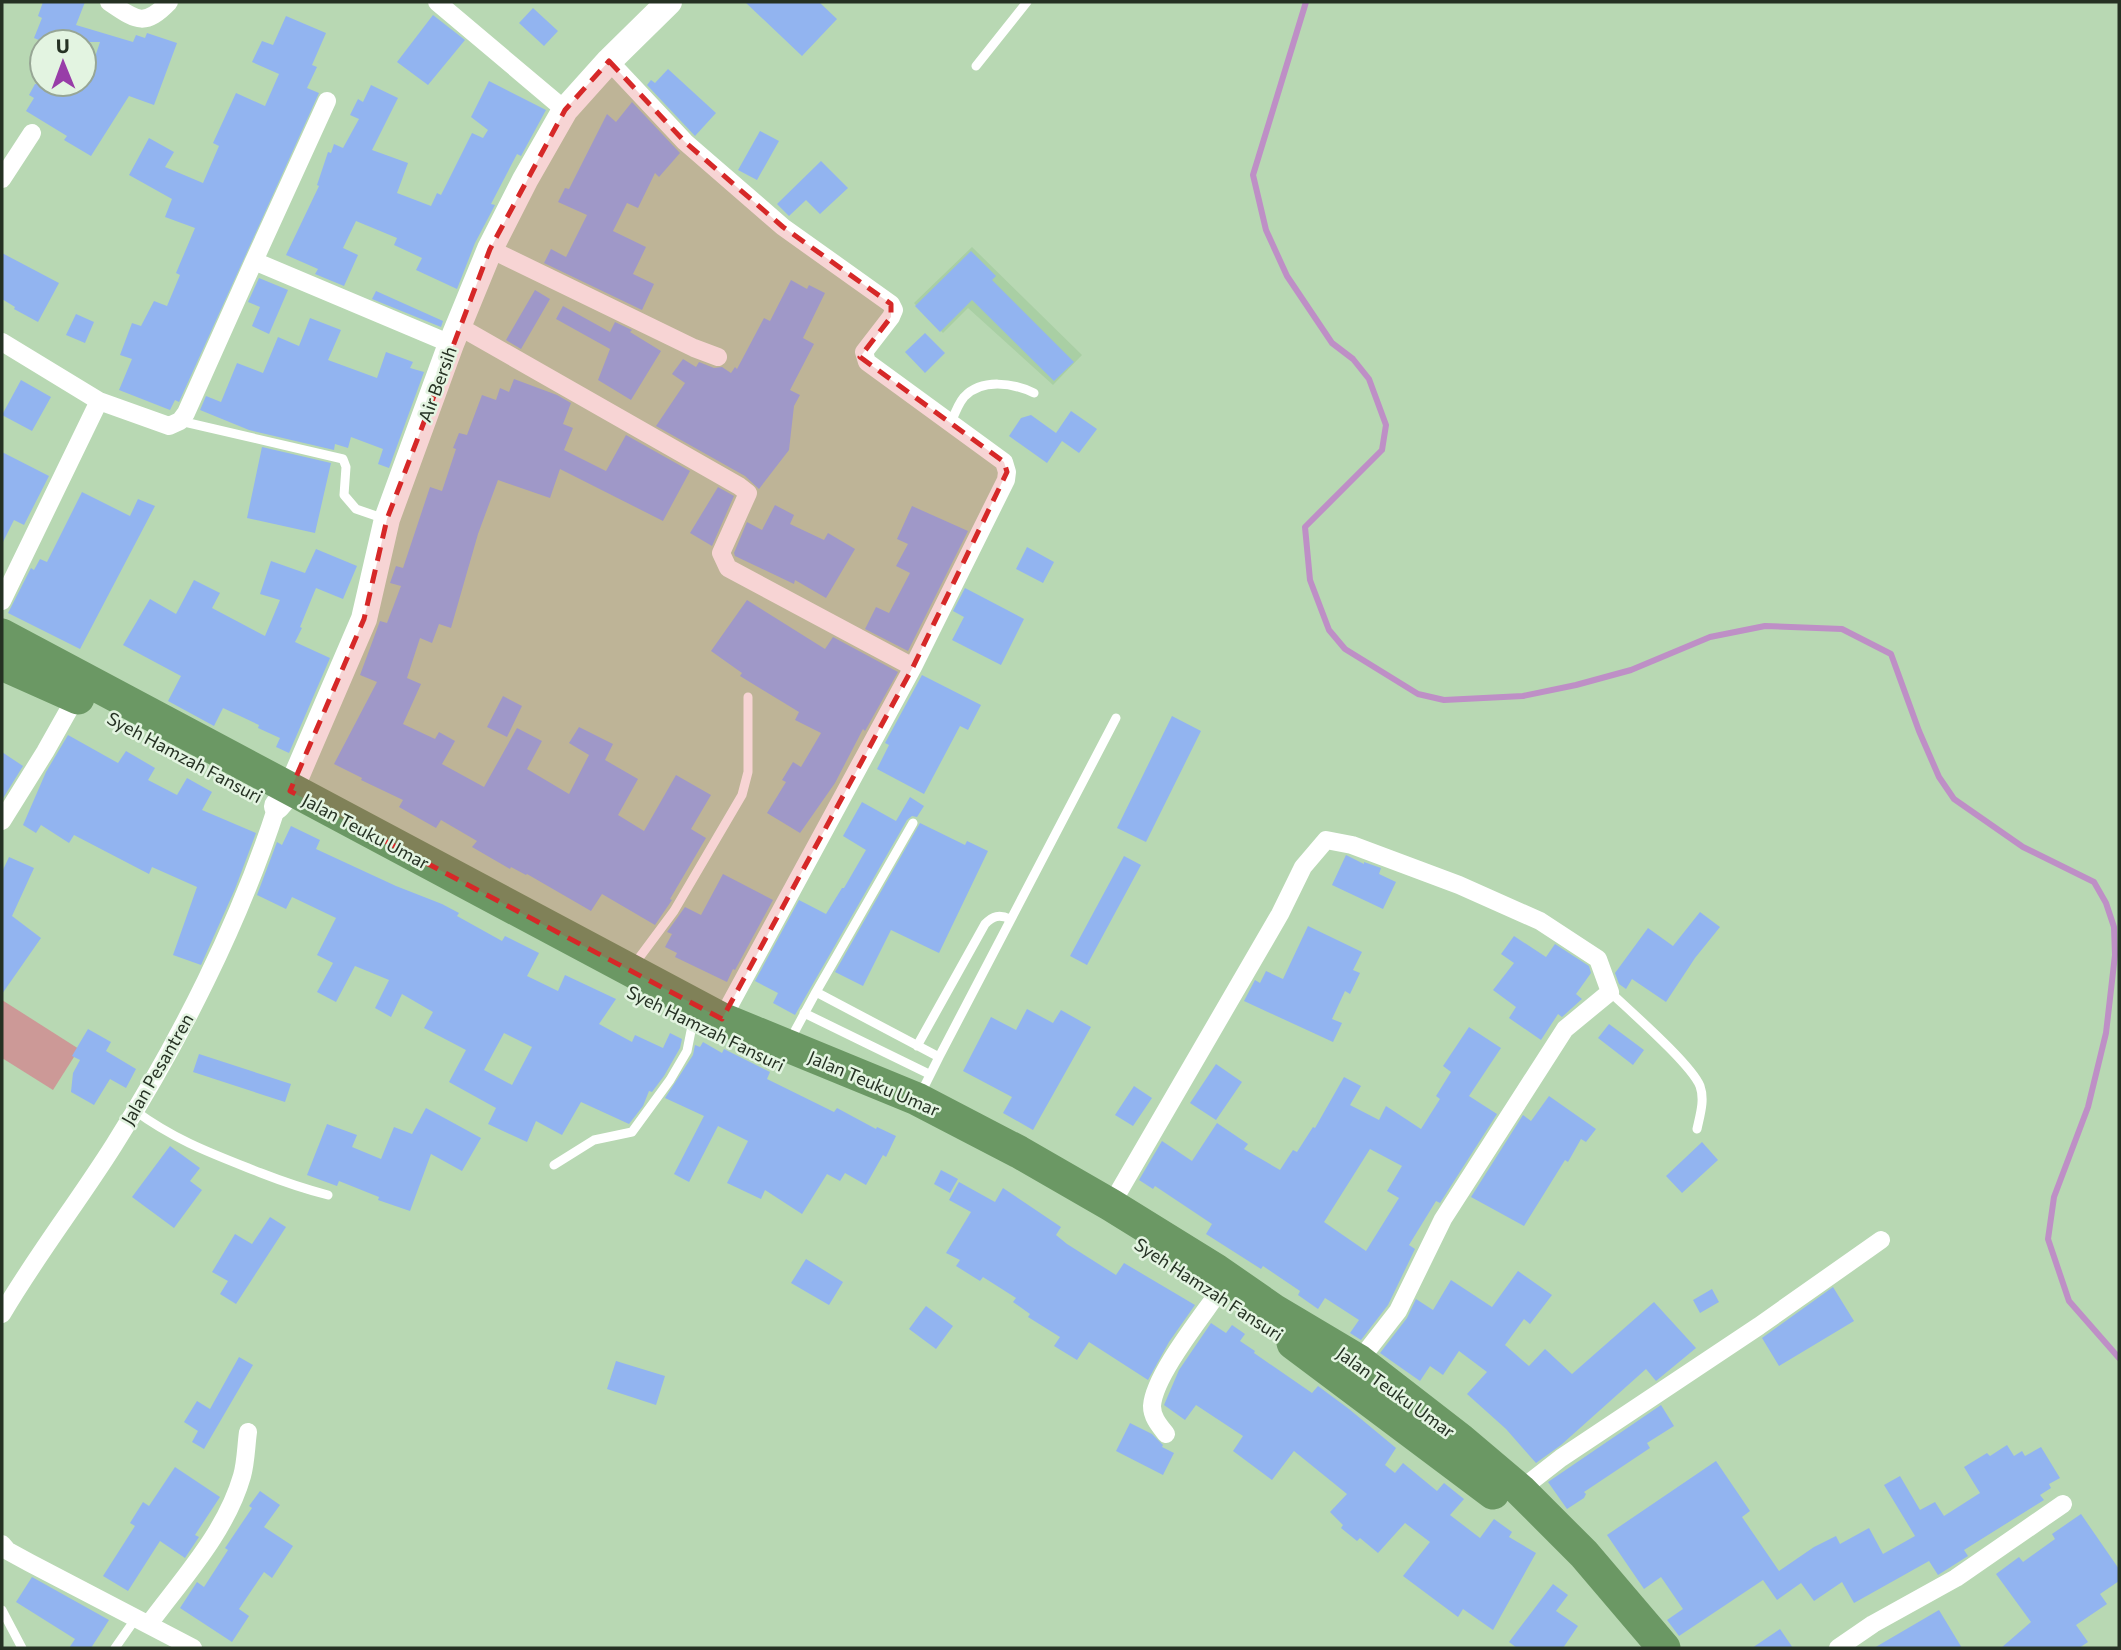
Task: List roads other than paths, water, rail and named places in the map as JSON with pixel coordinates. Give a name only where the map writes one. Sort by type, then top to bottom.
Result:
[{"type":"highway","name":"Jalan Teuku Umar","points":[[2,635],[78,675],[283,798],[629,970],[707,1020],[784,1050],[923,1086],[1019,1152],[1111,1205],[1216,1270],[1275,1311],[1359,1361],[1520,1490],[1584,1554],[1664,1648]]},
{"type":"highway","name":"Syeh Hamzah Fansuri","points":[[2,663],[76,697],[206,771],[283,798],[393,862],[633,993],[707,1020],[777,1063],[930,1129],[1105,1222],[1290,1341],[1510,1505],[1549,1544],[1637,1648]]},
{"type":"street","points":[[109,2],[136,19],[146,20],[155,16],[169,2]]},
{"type":"street","points":[[437,2],[565,110]]},
{"type":"street","name":"Air Bersih","points":[[283,798],[364,619],[387,519],[490,249],[565,110],[609,61],[669,2]]},
{"type":"street","points":[[609,61],[685,142],[783,227],[891,304],[894,310],[891,317],[864,352],[867,362],[1004,462],[1007,472],[1006,480],[913,667],[707,1020]]},
{"type":"street","points":[[2,342],[56,372],[99,401],[169,426],[180,421],[186,413],[327,101]]},
{"type":"street","points":[[2,179],[32,133]]},
{"type":"street","points":[[490,249],[694,348],[718,357]]},
{"type":"street","points":[[254,261],[455,336],[739,486],[747,493],[721,552],[728,568],[913,667]]},
{"type":"street","points":[[2,601],[99,401]]},
{"type":"street","points":[[2,821],[76,697]]},
{"type":"street","name":"Jalan Pesantren","points":[[2,1314],[24,1276],[114,1145],[204,987],[283,798]]},
{"type":"street","points":[[1111,1205],[1273,926],[1303,867],[1326,840],[1352,845],[1459,885],[1540,921],[1598,959],[1610,992],[1565,1029],[1443,1219],[1398,1311],[1359,1361]]},
{"type":"street","points":[[1520,1490],[1562,1458],[1759,1326],[1881,1240]]},
{"type":"street","points":[[1166,1434],[1155,1421],[1152,1408],[1154,1394],[1167,1367],[1218,1293]]},
{"type":"street","points":[[143,1620],[211,1541],[230,1507],[242,1474],[248,1432]]},
{"type":"street","points":[[1838,1648],[1873,1624],[1956,1578],[2063,1504]]},
{"type":"street","points":[[2,1544],[8,1551],[30,1563],[193,1648]]},
{"type":"lane","points":[[976,66],[1027,2]]},
{"type":"lane","points":[[951,423],[963,398],[977,388],[994,384],[1020,387],[1034,393]]},
{"type":"lane","points":[[180,421],[343,459],[346,467],[344,495],[356,509],[387,519]]},
{"type":"lane","points":[[629,970],[674,911],[742,794],[748,772],[748,698]]},
{"type":"lane","points":[[804,1013],[923,1086],[1116,718]]},
{"type":"lane","points":[[784,1050],[913,824]]},
{"type":"lane","points":[[917,1046],[985,924],[996,916],[1002,915],[1010,919]]},
{"type":"lane","points":[[816,992],[939,1057]]},
{"type":"lane","points":[[1610,992],[1688,1069],[1699,1086],[1702,1104],[1698,1129]]},
{"type":"lane","points":[[554,1166],[594,1140],[632,1132],[670,1080],[707,1020]]},
{"type":"lane","points":[[134,1110],[162,1130],[206,1152],[298,1188],[328,1195]]},
{"type":"lane","points":[[2,1610],[22,1648]]},
{"type":"lane","points":[[116,1648],[143,1620]]},
{"type":"waterway","points":[[1306,2],[1253,175],[1266,230],[1287,276],[1332,343],[1353,359],[1369,379],[1386,425],[1382,450],[1305,527],[1310,580],[1329,630],[1345,649],[1418,694],[1444,700],[1523,696],[1576,685],[1631,670],[1710,637],[1765,626],[1842,629],[1891,654],[1919,731],[1939,777],[1954,799],[2023,847],[2094,882],[2106,903],[2114,927],[2115,955],[2106,1033],[2088,1107],[2054,1197],[2048,1239],[2069,1301],[2119,1358]]}]
